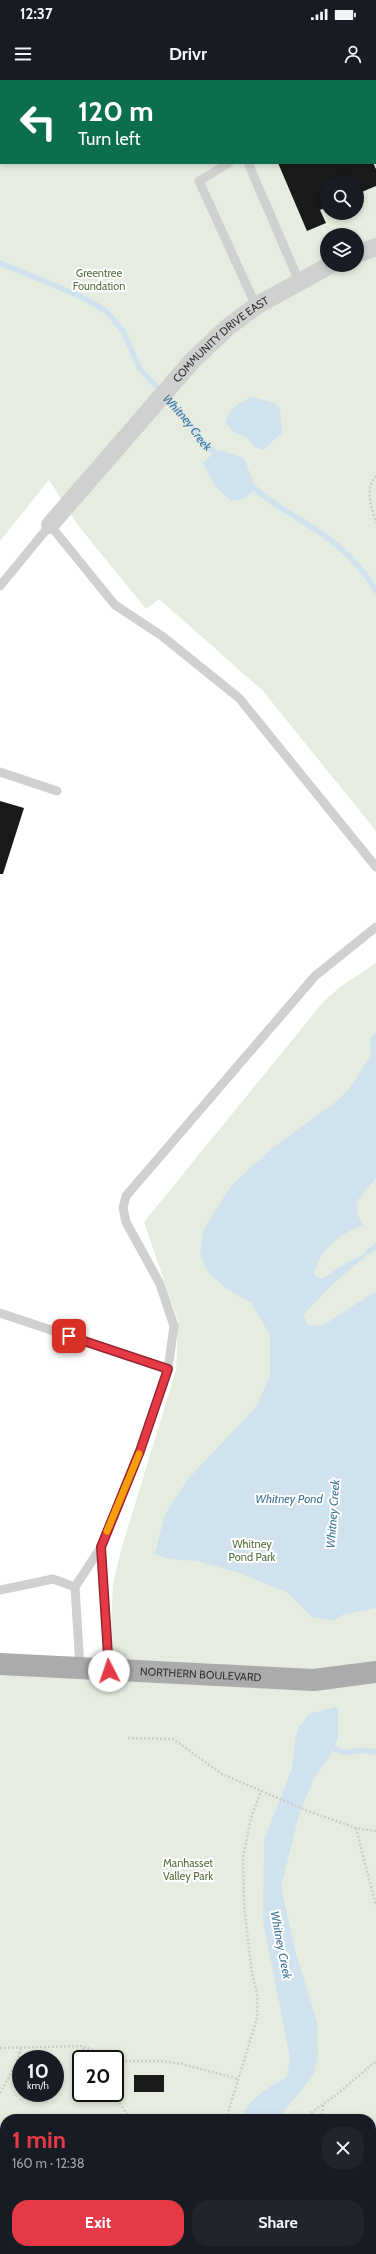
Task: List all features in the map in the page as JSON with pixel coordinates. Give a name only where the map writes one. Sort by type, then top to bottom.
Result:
[{"type":"main road","name":"NORTHERN BOULEVARD","points":[[0,1664],[109,1671],[314,1680],[376,1672]]},
{"type":"street","points":[[364,251],[376,247]]},
{"type":"street","name":"COMMUNITY DRIVE EAST","points":[[50,525],[193,360],[228,327],[256,306],[299,280],[320,270]]},
{"type":"lane","points":[[227,164],[199,181],[256,306]]},
{"type":"lane","points":[[248,164],[299,280]]},
{"type":"lane","points":[[0,586],[50,525],[115,604],[162,636],[239,698],[376,867]]},
{"type":"lane","points":[[0,772],[57,791]]},
{"type":"lane","points":[[80,1669],[75,1587],[101,1547],[140,1451],[168,1369],[174,1326],[160,1284],[126,1222],[123,1208],[126,1196],[315,976],[376,927]]},
{"type":"lane","points":[[0,1313],[168,1369]]},
{"type":"lane","points":[[101,1547],[109,1671]]},
{"type":"lane","points":[[0,1590],[53,1579],[75,1587]]},
{"type":"path","points":[[376,476],[370,484],[370,497],[376,523]]},
{"type":"path","points":[[128,1738],[173,1739],[222,1774],[278,1798],[356,1828],[376,1831]]},
{"type":"path","points":[[228,2114],[257,2018],[257,1993],[252,1974],[244,1906],[243,1857],[251,1818],[261,1791]]},
{"type":"path","points":[[356,1828],[376,1906]]},
{"type":"path","points":[[0,2048],[82,2046],[120,2060],[162,2061],[182,2064],[238,2079]]},
{"type":"path","points":[[82,2046],[85,2050]]},
{"type":"path","points":[[0,2093],[16,2064],[21,2048]]},
{"type":"path","points":[[312,2114],[376,2061]]},
{"type":"path","points":[[119,2102],[127,2114]]},
{"type":"path","points":[[322,2114],[323,2104]]},
{"type":"green space","name":"Greentree Foundation","points":[[0,164],[376,164],[376,831],[263,691],[159,599],[146,609],[77,524],[49,480],[0,541]]},
{"type":"green space","points":[[376,963],[376,2114],[0,2114],[0,1664],[109,1671],[113,1584],[121,1550],[176,1370],[178,1321],[144,1222],[324,1001],[340,987]]},
{"type":"water","points":[[252,397],[272,402],[280,408],[282,433],[263,450],[254,447],[246,437],[235,433],[225,422],[236,406]]},
{"type":"water","points":[[216,451],[226,452],[244,458],[256,489],[243,499],[231,501],[214,485],[203,463]]},
{"type":"water","name":"Whitney Pond","points":[[376,1032],[376,1178],[357,1201],[357,1214],[364,1226],[347,1232],[332,1243],[320,1258],[314,1275],[322,1279],[338,1268],[368,1252],[368,1254],[333,1284],[303,1315],[307,1325],[322,1326],[376,1291],[376,1608],[342,1615],[334,1621],[312,1617],[287,1592],[239,1573],[197,1561],[169,1559],[155,1554],[165,1514],[188,1479],[256,1407],[270,1375],[270,1335],[251,1303],[226,1288],[208,1272],[200,1255],[203,1231],[230,1187],[272,1148],[332,1105],[349,1089],[371,1055],[370,1039]]},
{"type":"water","points":[[338,1706],[338,1739],[328,1759],[314,1778],[299,1815],[281,1887],[295,1950],[317,2022],[318,2054],[314,2074],[282,2114],[244,2114],[254,2099],[266,2089],[287,2077],[290,2058],[263,1921],[264,1840],[292,1769],[295,1739],[299,1727],[309,1714]]},
{"type":"building","points":[[278,164],[374,164],[376,169],[376,186],[364,191],[364,176],[320,176],[320,220],[325,220],[326,223],[307,231]]},
{"type":"building","points":[[0,801],[24,808],[3,874],[0,874]]},
{"type":"building","points":[[134,2075],[164,2075],[164,2092],[134,2092]]},
{"type":"waterway","name":"Whitney Creek","points":[[0,263],[80,296],[106,311],[123,331],[140,369],[186,419],[205,445],[220,456]]},
{"type":"waterway","name":"Whitney Creek","points":[[251,485],[268,499],[313,528],[345,552],[359,567],[376,591]]},
{"type":"waterway","points":[[368,1252],[376,1246]]},
{"type":"waterway","points":[[326,1745],[344,1753],[361,1750],[376,1752]]},
{"type":"slow traffic","points":[[107,1531],[139,1454]]},
{"type":"route","points":[[69,1336],[168,1369],[140,1451],[101,1547],[109,1671]]},
{"type":"park label","name":"Whitney Pond Park","points":[[252,1550]]},
{"type":"park label","name":"Manhasset Valley Park","points":[[188,1869]]}]
